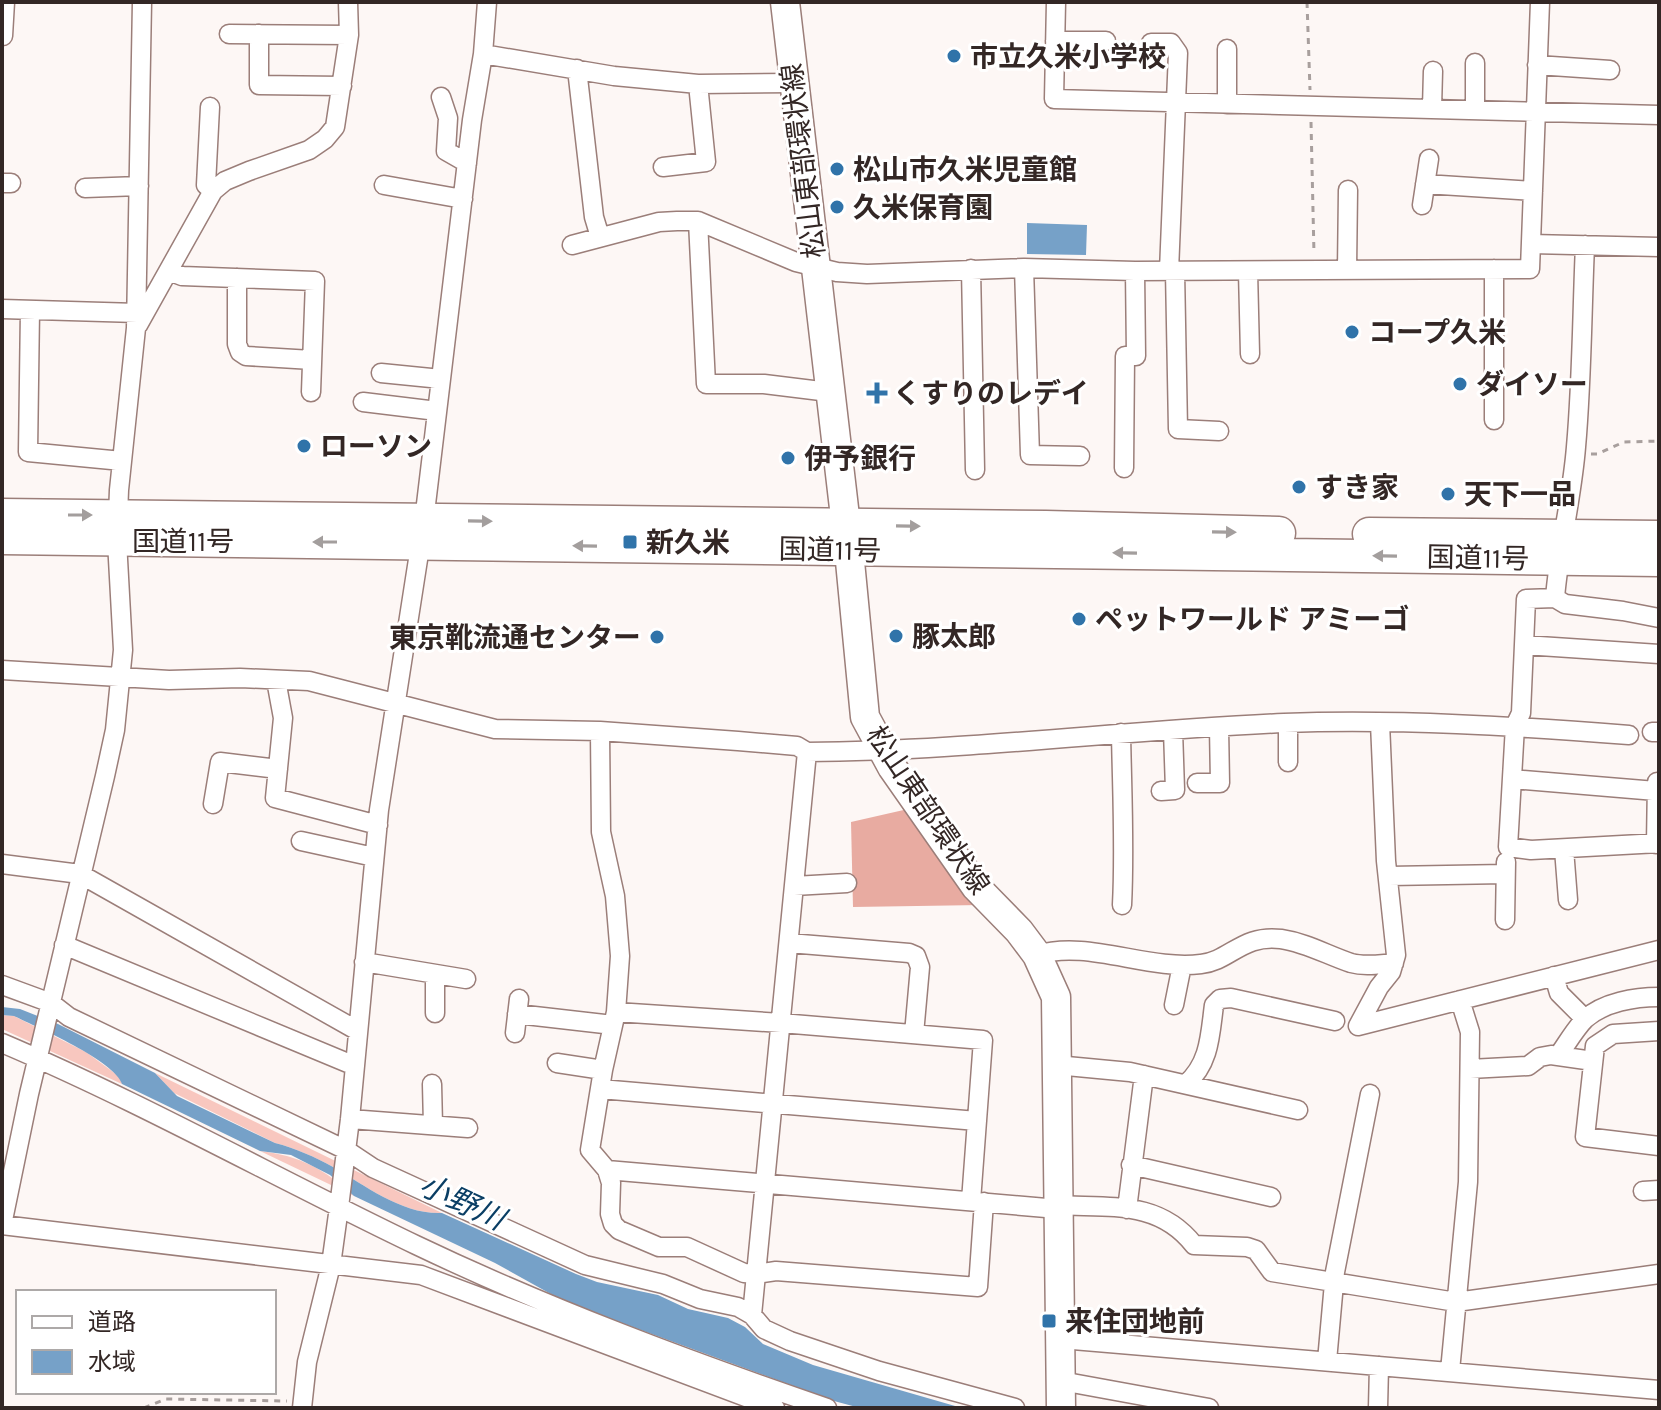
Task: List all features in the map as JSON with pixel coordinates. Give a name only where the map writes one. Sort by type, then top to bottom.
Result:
[{"type":"highway","name":"国道11号","points":[[2,515],[118,528],[1562,548],[1659,560]]},
{"type":"highway","name":"国道11号","points":[[2,538],[118,528]]},
{"type":"highway","name":"国道11号","points":[[1562,548],[1659,537]]},
{"type":"main road","name":"松山東部環状線","points":[[785,2],[865,717],[883,751],[976,887],[1019,931],[1037,955],[1056,997],[1061,1395]]},
{"type":"street","points":[[3,36],[5,2]]},
{"type":"street","points":[[142,2],[137,320],[118,528],[123,650],[121,675],[108,761],[2,1225],[435,1279],[775,1408]]},
{"type":"street","points":[[137,320],[169,271],[213,191],[225,181],[309,150],[335,127],[349,35],[348,2]]},
{"type":"street","points":[[302,1405],[307,1362],[331,1265],[340,1203],[374,857],[394,704],[422,532],[487,2]]},
{"type":"street","points":[[1056,2],[1054,99],[1659,115]]},
{"type":"street","points":[[572,245],[659,222],[698,221],[815,267],[867,274],[1024,268],[1135,271],[1530,269],[1540,2]]},
{"type":"street","points":[[229,34],[349,35]]},
{"type":"street","points":[[259,34],[259,85],[342,86]]},
{"type":"street","points":[[1055,41],[1106,41]]},
{"type":"street","points":[[1151,43],[1171,43],[1178,53],[1172,271],[1178,429],[1219,431]]},
{"type":"street","points":[[1227,49],[1227,104]]},
{"type":"street","points":[[483,54],[614,76],[698,84],[794,83]]},
{"type":"street","points":[[1475,63],[1475,110]]},
{"type":"street","points":[[1537,65],[1610,70]]},
{"type":"street","points":[[577,69],[594,217],[600,237]]},
{"type":"street","points":[[1432,108],[1433,71]]},
{"type":"street","points":[[663,167],[706,162],[698,84]]},
{"type":"street","points":[[441,97],[448,118],[446,151],[467,163]]},
{"type":"street","points":[[210,107],[206,185],[213,191]]},
{"type":"street","points":[[1422,205],[1429,159]]},
{"type":"street","points":[[1425,184],[1533,191]]},
{"type":"street","points":[[384,185],[463,199]]},
{"type":"street","points":[[85,188],[139,186]]},
{"type":"street","points":[[1347,270],[1348,190]]},
{"type":"street","points":[[698,221],[706,384],[764,384],[829,392]]},
{"type":"street","points":[[1531,244],[1659,247]]},
{"type":"street","points":[[1555,598],[1575,455],[1585,245]]},
{"type":"street","points":[[1024,268],[1030,455],[1080,456]]},
{"type":"street","points":[[971,269],[975,470]]},
{"type":"street","points":[[1494,269],[1494,420]]},
{"type":"street","points":[[169,271],[182,276],[315,281],[311,392]]},
{"type":"street","points":[[1124,468],[1125,356],[1136,356],[1135,271]]},
{"type":"street","points":[[1248,271],[1250,354]]},
{"type":"street","points":[[237,278],[237,344],[240,352],[246,356],[312,360]]},
{"type":"street","points":[[2,309],[137,320]]},
{"type":"street","points":[[30,310],[28,452],[122,461]]},
{"type":"street","points":[[381,373],[441,379]]},
{"type":"street","points":[[363,402],[437,411]]},
{"type":"street","points":[[1505,920],[1505,874],[1515,726],[1521,713],[1526,599],[1555,598],[1565,604],[1659,618]]},
{"type":"street","points":[[1524,645],[1659,654]]},
{"type":"street","points":[[2,670],[169,680],[309,681],[495,729],[600,731],[797,746],[807,752],[883,751],[1288,723],[1432,721],[1629,735]]},
{"type":"street","points":[[276,680],[283,718],[275,798],[378,825]]},
{"type":"street","points":[[1288,723],[1288,762]]},
{"type":"street","points":[[1380,723],[1386,861],[1395,937],[1394,963],[1358,1026],[1659,950]]},
{"type":"street","points":[[1197,783],[1220,783],[1219,727]]},
{"type":"street","points":[[1161,791],[1175,790],[1173,730]]},
{"type":"street","points":[[517,1015],[614,1019],[781,1023],[983,1040],[977,1121],[978,1287],[776,1271],[744,1273],[687,1247],[659,1247],[619,1230],[613,1224],[610,1214],[611,1183],[607,1170],[590,1150],[614,1019],[620,956],[615,896],[601,832],[600,731]]},
{"type":"street","points":[[1121,733],[1122,826],[1125,842],[1122,905]]},
{"type":"street","points":[[752,1315],[807,752]]},
{"type":"street","points":[[210,794],[220,762],[278,769]]},
{"type":"street","points":[[1508,847],[1531,850],[1657,844],[1657,785],[1512,779]]},
{"type":"street","points":[[301,841],[374,857]]},
{"type":"street","points":[[1564,849],[1568,900]]},
{"type":"street","points":[[2,864],[80,874],[358,1031]]},
{"type":"street","points":[[1389,876],[1505,874]]},
{"type":"street","points":[[794,886],[847,883]]},
{"type":"street","points":[[1037,955],[1056,949],[1182,965],[1205,964],[1249,941],[1280,939],[1313,946],[1353,963],[1394,963]]},
{"type":"street","points":[[789,943],[916,956],[920,967],[914,1034]]},
{"type":"street","points":[[64,945],[355,1066]]},
{"type":"street","points":[[364,962],[466,979]]},
{"type":"street","points":[[1174,1005],[1182,965]]},
{"type":"street","points":[[435,974],[435,1013]]},
{"type":"street","points":[[1554,976],[1559,993],[1585,1019]]},
{"type":"street","points":[[2,985],[50,1006],[373,1168],[585,1265],[738,1307],[752,1315],[764,1329],[790,1341],[879,1371],[1015,1408]]},
{"type":"street","points":[[1558,1056],[1585,1019],[1607,1006],[1641,997],[1659,997]]},
{"type":"street","points":[[1186,1084],[1197,1075],[1205,1061],[1214,1005],[1220,999],[1231,998],[1335,1021]]},
{"type":"street","points":[[1450,1371],[1468,1182],[1470,1032],[1460,1000]]},
{"type":"street","points":[[1659,1031],[1613,1034],[1595,1046],[1585,1137],[1659,1146]]},
{"type":"street","points":[[2,1043],[39,1056],[560,1309],[681,1358],[827,1408]]},
{"type":"street","points":[[1470,1069],[1528,1066],[1540,1057],[1593,1061]]},
{"type":"street","points":[[557,1063],[602,1079],[773,1104],[977,1121]]},
{"type":"street","points":[[1056,1065],[1144,1075],[1298,1110]]},
{"type":"street","points":[[1127,1209],[1144,1075]]},
{"type":"street","points":[[432,1084],[433,1125]]},
{"type":"street","points":[[1327,1361],[1334,1283],[1370,1094]]},
{"type":"street","points":[[350,1119],[468,1128]]},
{"type":"street","points":[[1131,1165],[1271,1197]]},
{"type":"street","points":[[607,1170],[978,1202],[1127,1209],[1163,1217],[1183,1231],[1194,1245],[1256,1250],[1272,1272],[1456,1302],[1659,1274]]},
{"type":"street","points":[[1061,1339],[1659,1390]]},
{"type":"street","points":[[1378,1408],[1379,1366]]},
{"type":"street","points":[[1061,1395],[1209,1408]]},
{"type":"path","points":[[1307,2],[1314,270]]},
{"type":"path","points":[[1575,455],[1597,454],[1624,442],[1659,441]]},
{"type":"path","points":[[144,1408],[166,1399],[302,1405]]},
{"type":"path","points":[[202,1408],[203,1400]]},
{"type":"shaded area","points":[[908,809],[981,905],[853,907],[851,822]]},
{"type":"shaded area","points":[[2,1015],[14,1016],[86,1052],[120,1077],[122,1084],[2,1029]]},
{"type":"shaded area","points":[[155,1073],[442,1213],[413,1209],[385,1198],[319,1160],[275,1143],[174,1093]]},
{"type":"shaded area","points":[[260,1151],[288,1156],[311,1165],[354,1196]]},
{"type":"water","points":[[1027,223],[1087,225],[1086,255],[1027,254]]},
{"type":"water","points":[[2,1007],[20,1009],[58,1024],[155,1073],[177,1096],[275,1143],[319,1160],[399,1204],[442,1213],[597,1282],[658,1295],[688,1309],[728,1318],[745,1327],[763,1344],[813,1365],[962,1408],[860,1408],[567,1303],[495,1263],[354,1196],[330,1175],[291,1155],[260,1151],[122,1084],[116,1075],[91,1055],[14,1016],[2,1015]]},
{"type":"place","name":"市立久米小学校","points":[[954,56]]},
{"type":"place","name":"松山市久米児童館","points":[[837,169]]},
{"type":"place","name":"久米保育園","points":[[837,207]]},
{"type":"place","name":"コープ久米","points":[[1352,332]]},
{"type":"place","name":"ダイソー","points":[[1460,384]]},
{"type":"place","name":"くすりのレデイ","points":[[877,393]]},
{"type":"place","name":"ローソン","points":[[304,446]]},
{"type":"place","name":"伊予銀行","points":[[788,458]]},
{"type":"place","name":"すき家","points":[[1299,487]]},
{"type":"place","name":"天下一品","points":[[1448,494]]},
{"type":"place","name":"新久米","points":[[630,542]]},
{"type":"place","name":"ペットワールド アミーゴ","points":[[1079,619]]},
{"type":"place","name":"豚太郎","points":[[896,636]]},
{"type":"place","name":"東京靴流通センター","points":[[657,637]]},
{"type":"place","name":"来住団地前","points":[[1049,1321]]},
{"type":"water label","name":"小野川","points":[[462,1202]]}]
